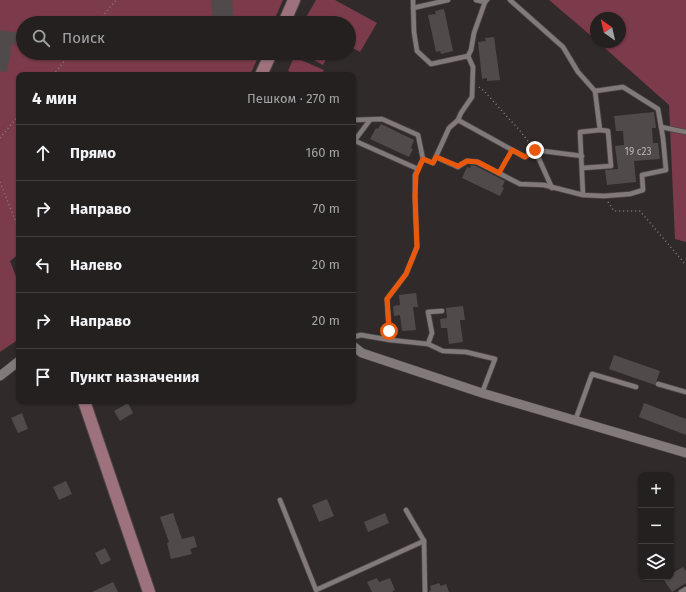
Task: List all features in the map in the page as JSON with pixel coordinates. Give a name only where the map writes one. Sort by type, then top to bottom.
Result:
[{"type":"main road","points":[[287,16],[294,0]]},
{"type":"main road","points":[[262,72],[268,60]]},
{"type":"main road","points":[[85,404],[150,592]]},
{"type":"street","points":[[356,348],[362,353],[482,393],[686,453]]},
{"type":"street","points":[[0,376],[16,363]]},
{"type":"lane","points":[[413,0],[414,32],[417,51],[431,64],[468,56],[472,50],[474,33],[486,1],[476,0]]},
{"type":"lane","points":[[413,8],[448,0]]},
{"type":"lane","points":[[510,0],[563,47],[578,72],[595,90],[600,130]]},
{"type":"lane","points":[[423,159],[433,163],[449,128],[458,120],[472,97],[473,67],[468,56]]},
{"type":"lane","points":[[436,157],[458,166],[467,161],[478,162],[520,184],[544,185],[583,195],[604,196],[630,194],[643,190],[642,175],[666,170],[658,109],[623,87],[595,90]]},
{"type":"lane","points":[[356,120],[382,119],[418,135],[423,159],[416,175],[415,197],[417,247],[406,274],[387,299],[390,340]]},
{"type":"lane","points":[[356,138],[370,120]]},
{"type":"lane","points":[[458,120],[525,157],[535,150],[582,156]]},
{"type":"lane","points":[[661,127],[686,132]]},
{"type":"lane","points":[[582,168],[611,166],[608,131],[600,130],[580,132],[583,195]]},
{"type":"lane","points":[[356,141],[418,169]]},
{"type":"lane","points":[[535,150],[552,188]]},
{"type":"lane","points":[[428,344],[432,333],[428,312],[442,310]]},
{"type":"lane","points":[[356,336],[361,335],[428,344],[443,351],[466,352],[495,359],[482,393]]},
{"type":"lane","points":[[575,421],[592,374],[636,387]]},
{"type":"lane","points":[[658,384],[686,392]]},
{"type":"lane","points":[[280,500],[316,590],[424,541]]},
{"type":"lane","points":[[406,510],[424,541],[425,592]]},
{"type":"lane","points":[[681,592],[686,589]]},
{"type":"path","points":[[103,16],[116,0]]},
{"type":"path","points":[[55,72],[65,60]]},
{"type":"path","points":[[472,82],[485,92],[535,150]]},
{"type":"path","points":[[0,138],[16,119]]},
{"type":"path","points":[[499,173],[512,150]]},
{"type":"path","points":[[0,182],[16,222]]},
{"type":"path","points":[[604,196],[614,211],[640,211],[686,265]]},
{"type":"shaded area","points":[[0,0],[283,0],[276,16],[16,16],[16,60],[257,60],[251,72],[16,72],[16,256],[10,261],[16,276],[16,341],[0,352]]},
{"type":"shaded area","points":[[316,0],[335,0],[377,23],[360,52],[356,50],[356,16],[307,16]]},
{"type":"shaded area","points":[[549,0],[686,0],[686,242],[675,239],[669,105],[605,48],[626,48],[626,12],[590,12],[590,35]]},
{"type":"shaded area","points":[[293,60],[301,60],[324,70],[323,72],[288,71]]},
{"type":"shaded area","points":[[314,60],[326,60],[323,65]]},
{"type":"building","points":[[211,0],[232,0],[233,16],[212,16]]},
{"type":"building","points":[[444,9],[453,51],[441,54],[440,51],[436,52],[428,15],[436,14],[435,11]]},
{"type":"building","points":[[0,30],[16,33],[16,45],[12,44],[7,72],[0,71]]},
{"type":"building","points":[[494,37],[500,80],[487,81],[487,78],[482,79],[478,42],[486,41],[485,38]]},
{"type":"building","points":[[654,112],[656,128],[652,128],[653,143],[658,143],[660,159],[634,161],[636,182],[607,185],[605,170],[618,169],[615,146],[624,145],[623,131],[616,131],[614,116]]},
{"type":"building","points":[[381,124],[414,140],[411,148],[413,149],[409,157],[370,139],[376,128],[378,129]]},
{"type":"building","points":[[471,165],[476,166],[505,181],[502,187],[504,188],[500,196],[462,178],[467,167],[470,168]]},
{"type":"building","points":[[416,293],[418,307],[413,307],[416,330],[402,331],[400,315],[394,316],[393,306],[400,305],[399,295]]},
{"type":"building","points":[[463,306],[465,320],[460,320],[463,342],[449,344],[447,328],[441,328],[440,319],[447,318],[446,308]]},
{"type":"building","points":[[614,355],[660,371],[655,385],[609,369]]},
{"type":"building","points":[[644,403],[686,419],[686,435],[639,417]]},
{"type":"building","points":[[128,404],[133,413],[120,421],[114,411]]},
{"type":"building","points":[[22,413],[28,429],[18,433],[11,418]]},
{"type":"building","points":[[66,481],[72,494],[59,500],[53,487]]},
{"type":"building","points":[[327,499],[334,516],[319,522],[312,505]]},
{"type":"building","points":[[173,513],[182,539],[194,536],[197,547],[190,549],[192,554],[171,559],[167,543],[169,542],[160,517]]},
{"type":"building","points":[[385,513],[389,523],[368,532],[364,522]]},
{"type":"building","points":[[105,548],[111,560],[101,565],[95,553]]},
{"type":"building","points":[[683,567],[686,571],[686,583],[672,592],[664,580],[674,580],[674,572]]},
{"type":"building","points":[[377,578],[379,582],[390,578],[395,590],[392,592],[372,592],[367,582]]},
{"type":"building","points":[[113,582],[118,592],[92,592]]},
{"type":"building","points":[[439,583],[441,586],[446,584],[449,592],[429,592],[431,590],[430,586]]},
{"type":"route","points":[[389,331],[387,299],[406,274],[417,247],[415,197],[416,175],[423,159],[433,163],[436,157],[458,166],[467,161],[478,162],[499,173],[512,150],[525,157],[535,150]]}]
